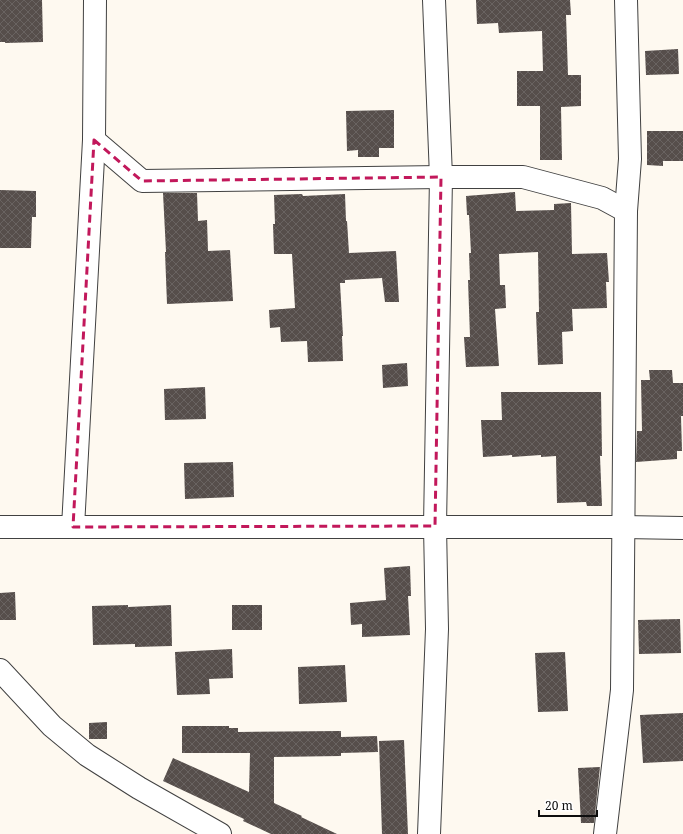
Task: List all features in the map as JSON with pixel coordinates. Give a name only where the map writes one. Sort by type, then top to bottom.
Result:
[{"type":"street","points":[[73,527],[94,140],[95,0]]},
{"type":"street","points":[[429,834],[437,629],[435,526],[441,177],[434,0]]},
{"type":"street","points":[[605,834],[622,690],[626,211],[630,159],[626,0]]},
{"type":"street","points":[[94,140],[142,181],[523,177],[602,198],[626,211]]},
{"type":"street","points":[[0,527],[435,526],[683,528]]},
{"type":"street","points":[[0,670],[52,726],[87,755],[133,784],[220,834]]},
{"type":"highlighted area","points":[[94,140],[142,181],[441,177],[435,526],[73,527]]},
{"type":"building","points":[[0,0],[42,0],[43,42],[0,42]]},
{"type":"building","points":[[476,0],[570,0],[571,15],[566,15],[568,75],[581,75],[581,106],[561,107],[562,160],[540,160],[540,106],[517,106],[517,71],[543,71],[542,31],[499,33],[498,23],[477,24]]},
{"type":"building","points":[[678,49],[679,74],[646,75],[645,51]]},
{"type":"building","points":[[394,110],[394,148],[379,148],[379,157],[358,157],[358,150],[347,151],[346,111]]},
{"type":"building","points":[[647,131],[683,131],[683,161],[663,161],[663,166],[647,165]]},
{"type":"building","points":[[0,190],[36,191],[36,217],[32,217],[31,248],[0,248]]},
{"type":"building","points":[[515,192],[516,211],[554,210],[554,204],[571,203],[572,254],[607,253],[609,282],[606,282],[607,308],[572,309],[573,331],[562,332],[563,364],[538,365],[536,312],[539,312],[538,252],[499,254],[500,285],[505,285],[506,308],[495,309],[499,366],[466,367],[464,337],[470,337],[468,280],[470,280],[469,253],[471,253],[469,215],[467,215],[466,196]]},
{"type":"building","points":[[163,193],[197,193],[198,221],[207,220],[208,251],[230,250],[233,301],[167,304]]},
{"type":"building","points":[[302,194],[303,196],[345,194],[349,253],[396,251],[399,302],[385,302],[382,278],[345,280],[345,283],[340,283],[343,361],[308,362],[307,341],[281,342],[280,327],[270,328],[269,310],[295,308],[292,254],[274,254],[274,195]]},
{"type":"building","points":[[407,363],[408,386],[383,388],[382,365]]},
{"type":"building","points":[[649,370],[672,370],[673,383],[683,383],[683,416],[681,416],[682,451],[677,451],[677,459],[636,462],[637,431],[642,431],[641,380],[650,380]]},
{"type":"building","points":[[205,387],[206,419],[165,420],[164,389]]},
{"type":"building","points":[[501,392],[601,392],[602,456],[600,456],[602,506],[587,506],[586,502],[557,503],[556,456],[541,457],[541,455],[512,457],[512,455],[483,457],[481,420],[502,420]]},
{"type":"building","points":[[233,462],[234,497],[185,499],[184,463]]},
{"type":"building","points":[[410,566],[411,596],[408,596],[410,635],[362,637],[362,624],[351,625],[350,603],[386,600],[384,568]]},
{"type":"building","points":[[15,592],[16,620],[0,620],[0,593]]},
{"type":"building","points":[[128,605],[128,607],[171,605],[172,646],[135,647],[135,644],[93,645],[92,606]]},
{"type":"building","points":[[232,605],[262,605],[262,630],[232,630]]},
{"type":"building","points":[[680,619],[681,653],[639,654],[638,620]]},
{"type":"building","points":[[232,649],[233,678],[209,679],[210,694],[177,695],[175,652]]},
{"type":"building","points":[[565,652],[568,711],[538,712],[535,653]]},
{"type":"building","points":[[345,665],[347,702],[299,704],[298,667]]},
{"type":"building","points":[[683,713],[683,761],[643,763],[640,715]]},
{"type":"building","points":[[107,722],[107,739],[89,739],[89,723]]},
{"type":"building","points":[[182,726],[229,726],[229,728],[238,728],[238,732],[341,731],[341,737],[377,736],[378,752],[341,753],[341,756],[274,757],[274,803],[337,834],[271,834],[243,821],[244,819],[163,781],[173,758],[249,792],[250,753],[182,753]]},
{"type":"building","points":[[404,740],[408,834],[382,834],[379,741]]},
{"type":"building","points":[[600,767],[594,823],[581,823],[578,768]]}]
